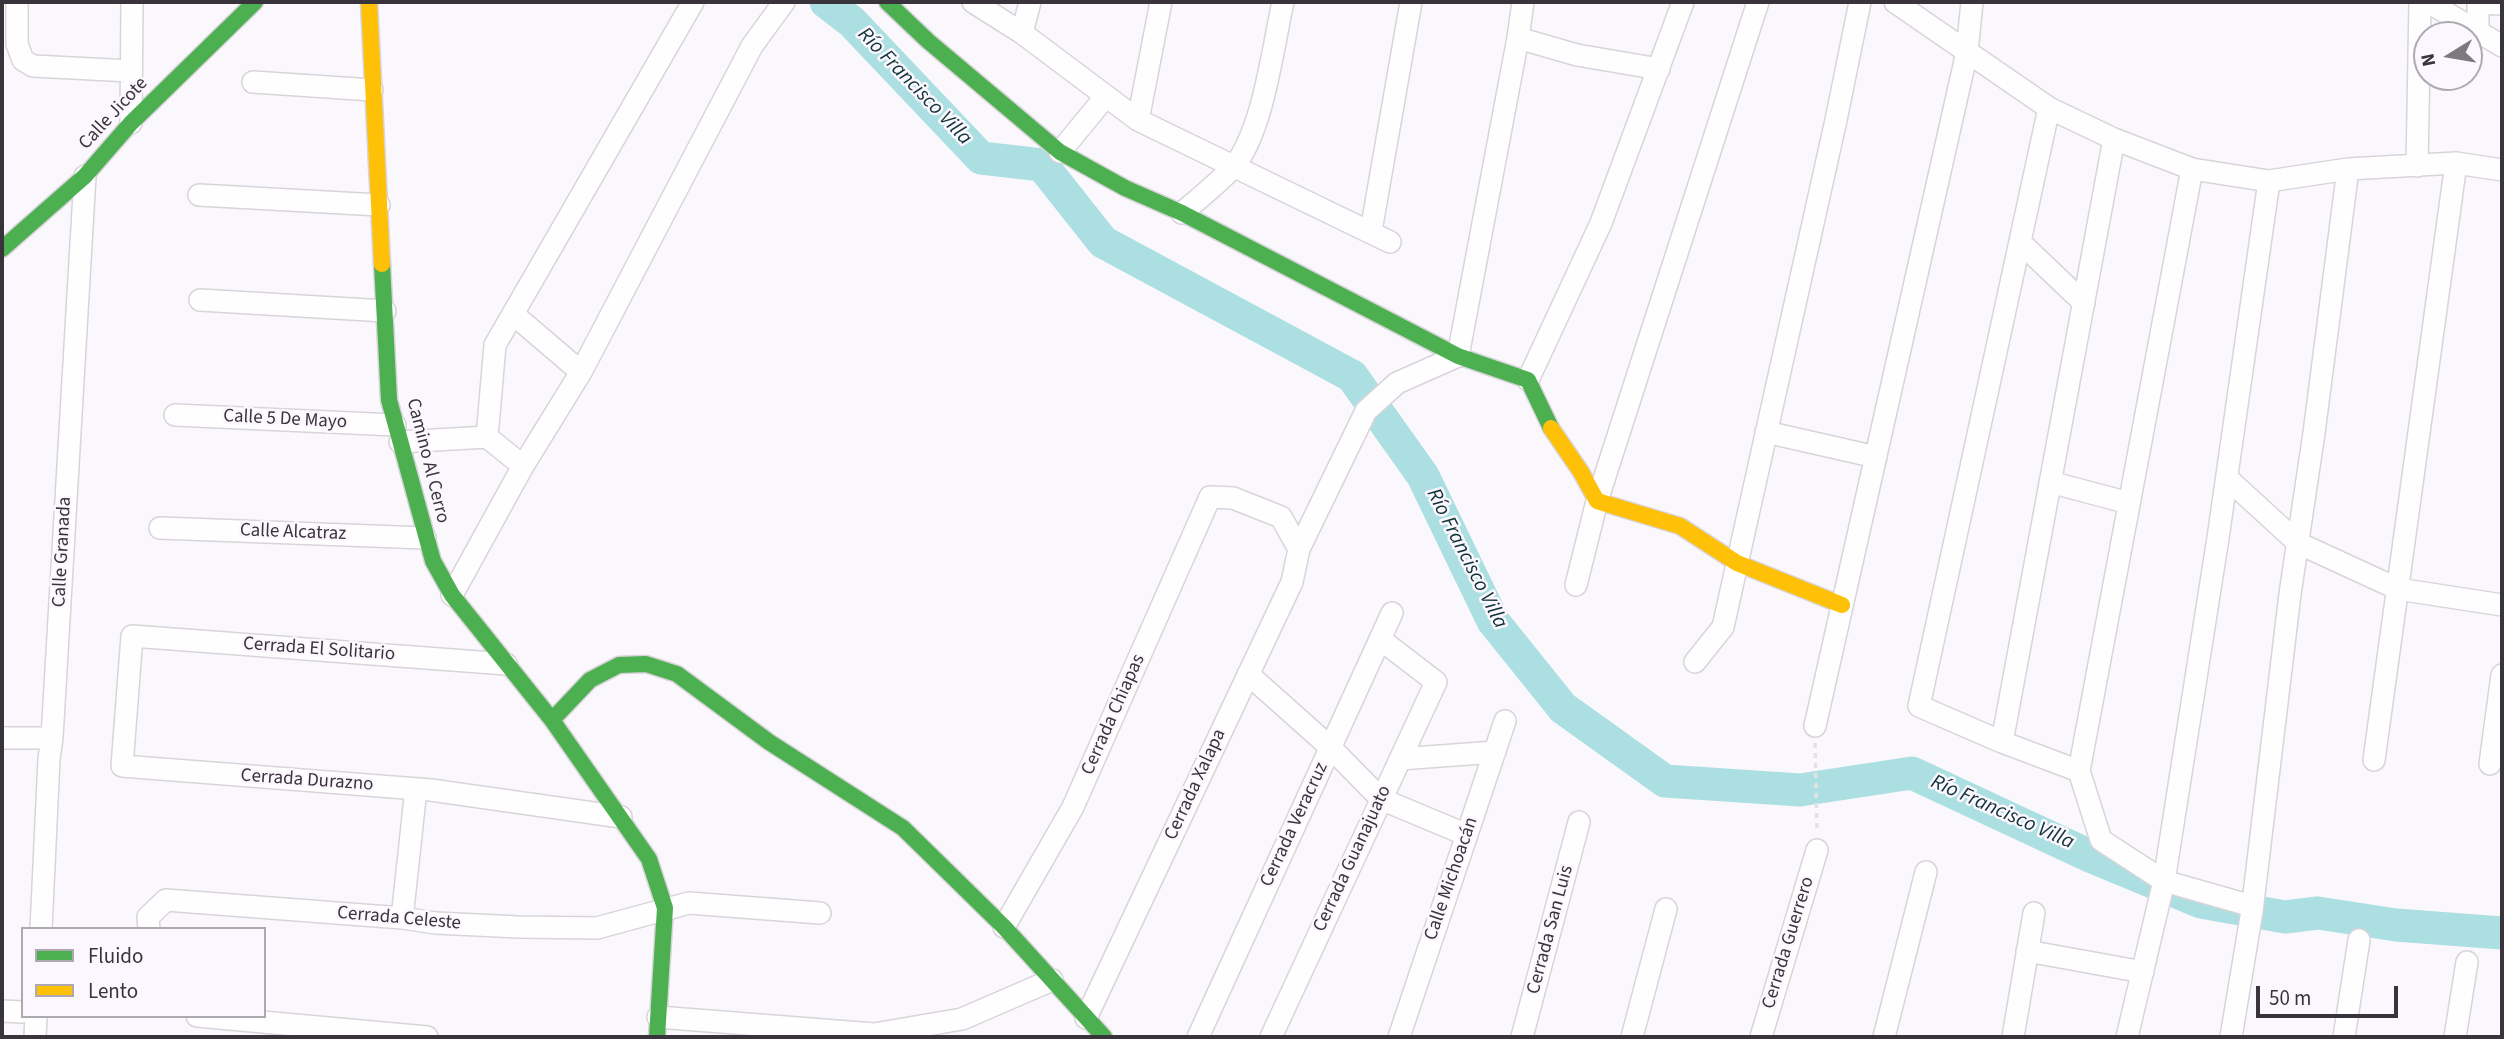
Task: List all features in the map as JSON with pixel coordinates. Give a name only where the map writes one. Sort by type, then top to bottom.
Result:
[{"type":"main road","name":"Camino Al Cerro","points":[[369,2],[389,400],[425,538],[433,561],[452,595],[552,720],[649,859],[665,908]]},
{"type":"main road","points":[[887,2],[928,41],[1060,152],[1125,188],[1182,213],[1458,356],[1528,380],[1555,436],[1581,472],[1597,501],[1680,526],[1737,563],[1842,605]]},
{"type":"main road","name":"Calle Jicote","points":[[2,249],[85,176],[131,123],[254,3]]},
{"type":"main road","points":[[552,720],[590,680],[619,665],[646,664],[677,674],[769,742],[903,828],[1003,927],[1104,1037]]},
{"type":"main road","points":[[658,1027],[665,908]]},
{"type":"street","points":[[17,2],[17,44],[23,60],[33,66],[131,71]]},
{"type":"street","points":[[131,123],[132,2]]},
{"type":"street","points":[[523,466],[487,437],[495,345],[693,2]]},
{"type":"street","points":[[452,595],[523,466],[581,372],[752,46],[784,2]]},
{"type":"street","points":[[973,2],[1022,33],[1138,120],[1371,230],[1390,242]]},
{"type":"street","points":[[1022,33],[1030,2]]},
{"type":"street","points":[[1138,120],[1161,2]]},
{"type":"street","points":[[1182,213],[1233,166],[1245,150],[1261,103],[1283,2]]},
{"type":"street","points":[[1371,230],[1411,2]]},
{"type":"street","points":[[1458,356],[1523,2]]},
{"type":"street","points":[[1528,380],[1601,223],[1684,2]]},
{"type":"street","points":[[1576,585],[1597,501],[1758,2]]},
{"type":"street","points":[[1695,662],[1723,627],[1860,2]]},
{"type":"street","points":[[1895,2],[2049,108],[2114,139],[2192,169],[2269,181],[2348,169],[2456,163],[2502,170]]},
{"type":"street","points":[[1815,726],[1967,52],[1972,2]]},
{"type":"street","points":[[2417,166],[2420,2]]},
{"type":"street","points":[[2428,2],[2461,21]]},
{"type":"street","points":[[2478,21],[2478,3],[2502,4]]},
{"type":"street","points":[[2483,34],[2502,46]]},
{"type":"street","points":[[1518,38],[1577,55],[1659,69]]},
{"type":"street","points":[[253,82],[372,90]]},
{"type":"street","points":[[1060,152],[1106,96]]},
{"type":"street","points":[[2049,108],[1919,706],[2002,742],[2079,771]]},
{"type":"street","points":[[2002,742],[2114,139]]},
{"type":"street","points":[[2375,760],[2456,163]]},
{"type":"street","points":[[2192,169],[2079,771],[2101,840],[2164,881],[2252,906]]},
{"type":"street","points":[[2231,1037],[2252,906],[2290,594],[2348,169]]},
{"type":"street","name":"Calle Granada","points":[[41,927],[85,176]]},
{"type":"street","points":[[2127,1037],[2164,881],[2227,478],[2269,181]]},
{"type":"street","points":[[199,195],[379,205]]},
{"type":"street","points":[[2020,242],[2084,303]]},
{"type":"street","points":[[200,300],[384,311]]},
{"type":"street","points":[[513,314],[581,372]]},
{"type":"street","name":"Cerrada Xalapa","points":[[1086,1018],[1292,582],[1299,549],[1366,411],[1397,383],[1458,356]]},
{"type":"street","name":"Calle 5 De Mayo","points":[[175,415],[398,434],[487,437]]},
{"type":"street","points":[[1766,432],[1876,457]]},
{"type":"street","points":[[2227,478],[2298,543],[2398,589],[2502,605]]},
{"type":"street","points":[[2050,482],[2129,503]]},
{"type":"street","name":"Cerrada Chiapas","points":[[1003,927],[1073,807],[1210,497],[1233,498],[1281,517],[1299,549]]},
{"type":"street","name":"Calle Alcatraz","points":[[160,528],[425,538]]},
{"type":"street","name":"Cerrada Veracruz","points":[[1199,1037],[1392,612]]},
{"type":"street","name":"Cerrada El Solitario","points":[[132,636],[506,664]]},
{"type":"street","name":"Cerrada Durazno","points":[[132,636],[122,766],[416,789],[621,817]]},
{"type":"street","name":"Cerrada Guanajuato","points":[[1271,1037],[1436,682],[1380,639]]},
{"type":"street","points":[[1248,674],[1331,748],[1381,799],[1467,835]]},
{"type":"street","points":[[2490,764],[2502,682]]},
{"type":"street","name":"Calle Michoacán","points":[[1398,1037],[1506,721]]},
{"type":"street","points":[[2,738],[52,738]]},
{"type":"street","points":[[1400,759],[1495,752]]},
{"type":"street","points":[[402,918],[416,789]]},
{"type":"street","name":"Cerrada San Luis","points":[[1522,1037],[1579,822]]},
{"type":"street","name":"Cerrada Guerrero","points":[[1761,1037],[1817,850]]},
{"type":"street","points":[[1884,1037],[1926,872]]},
{"type":"street","name":"Cerrada Celeste","points":[[149,927],[148,916],[166,900],[436,923],[518,927],[597,928],[689,903],[820,913]]},
{"type":"street","points":[[1632,1037],[1666,909]]},
{"type":"street","points":[[2013,1037],[2034,913]]},
{"type":"street","points":[[2344,1037],[2359,940]]},
{"type":"street","points":[[2027,951],[2143,972]]},
{"type":"street","points":[[2455,1037],[2467,962]]},
{"type":"street","points":[[658,1027],[874,1034],[962,1019],[1052,980]]},
{"type":"street","points":[[2,1010],[21,1012]]},
{"type":"street","points":[[35,1037],[37,1018]]},
{"type":"street","points":[[219,1018],[427,1037]]},
{"type":"path","points":[[1815,726],[1817,850]]},
{"type":"waterway","name":"Río Francisco Villa","points":[[826,2],[852,22],[981,158],[1042,165],[1103,242],[1352,376],[1423,476],[1493,621],[1563,708],[1665,781],[1800,790],[1912,773],[2090,856],[2201,902],[2285,917],[2318,913],[2396,925],[2502,933]]},
{"type":"traffic: fast","points":[[2,249],[85,176],[131,123],[255,2]]},
{"type":"traffic: fast","points":[[887,2],[928,41],[1060,152],[1125,188],[1182,213],[1458,356],[1528,380],[1551,428]]},
{"type":"traffic: fast","points":[[382,264],[389,400],[433,561],[452,595],[552,720],[649,859],[665,908],[657,1037]]},
{"type":"traffic: fast","points":[[552,720],[590,680],[619,665],[646,664],[677,674],[769,742],[903,828],[1004,927],[1104,1037]]},
{"type":"traffic: slow","points":[[369,2],[382,264]]},
{"type":"traffic: slow","points":[[1551,428],[1597,501],[1680,526],[1737,563],[1842,605]]}]
